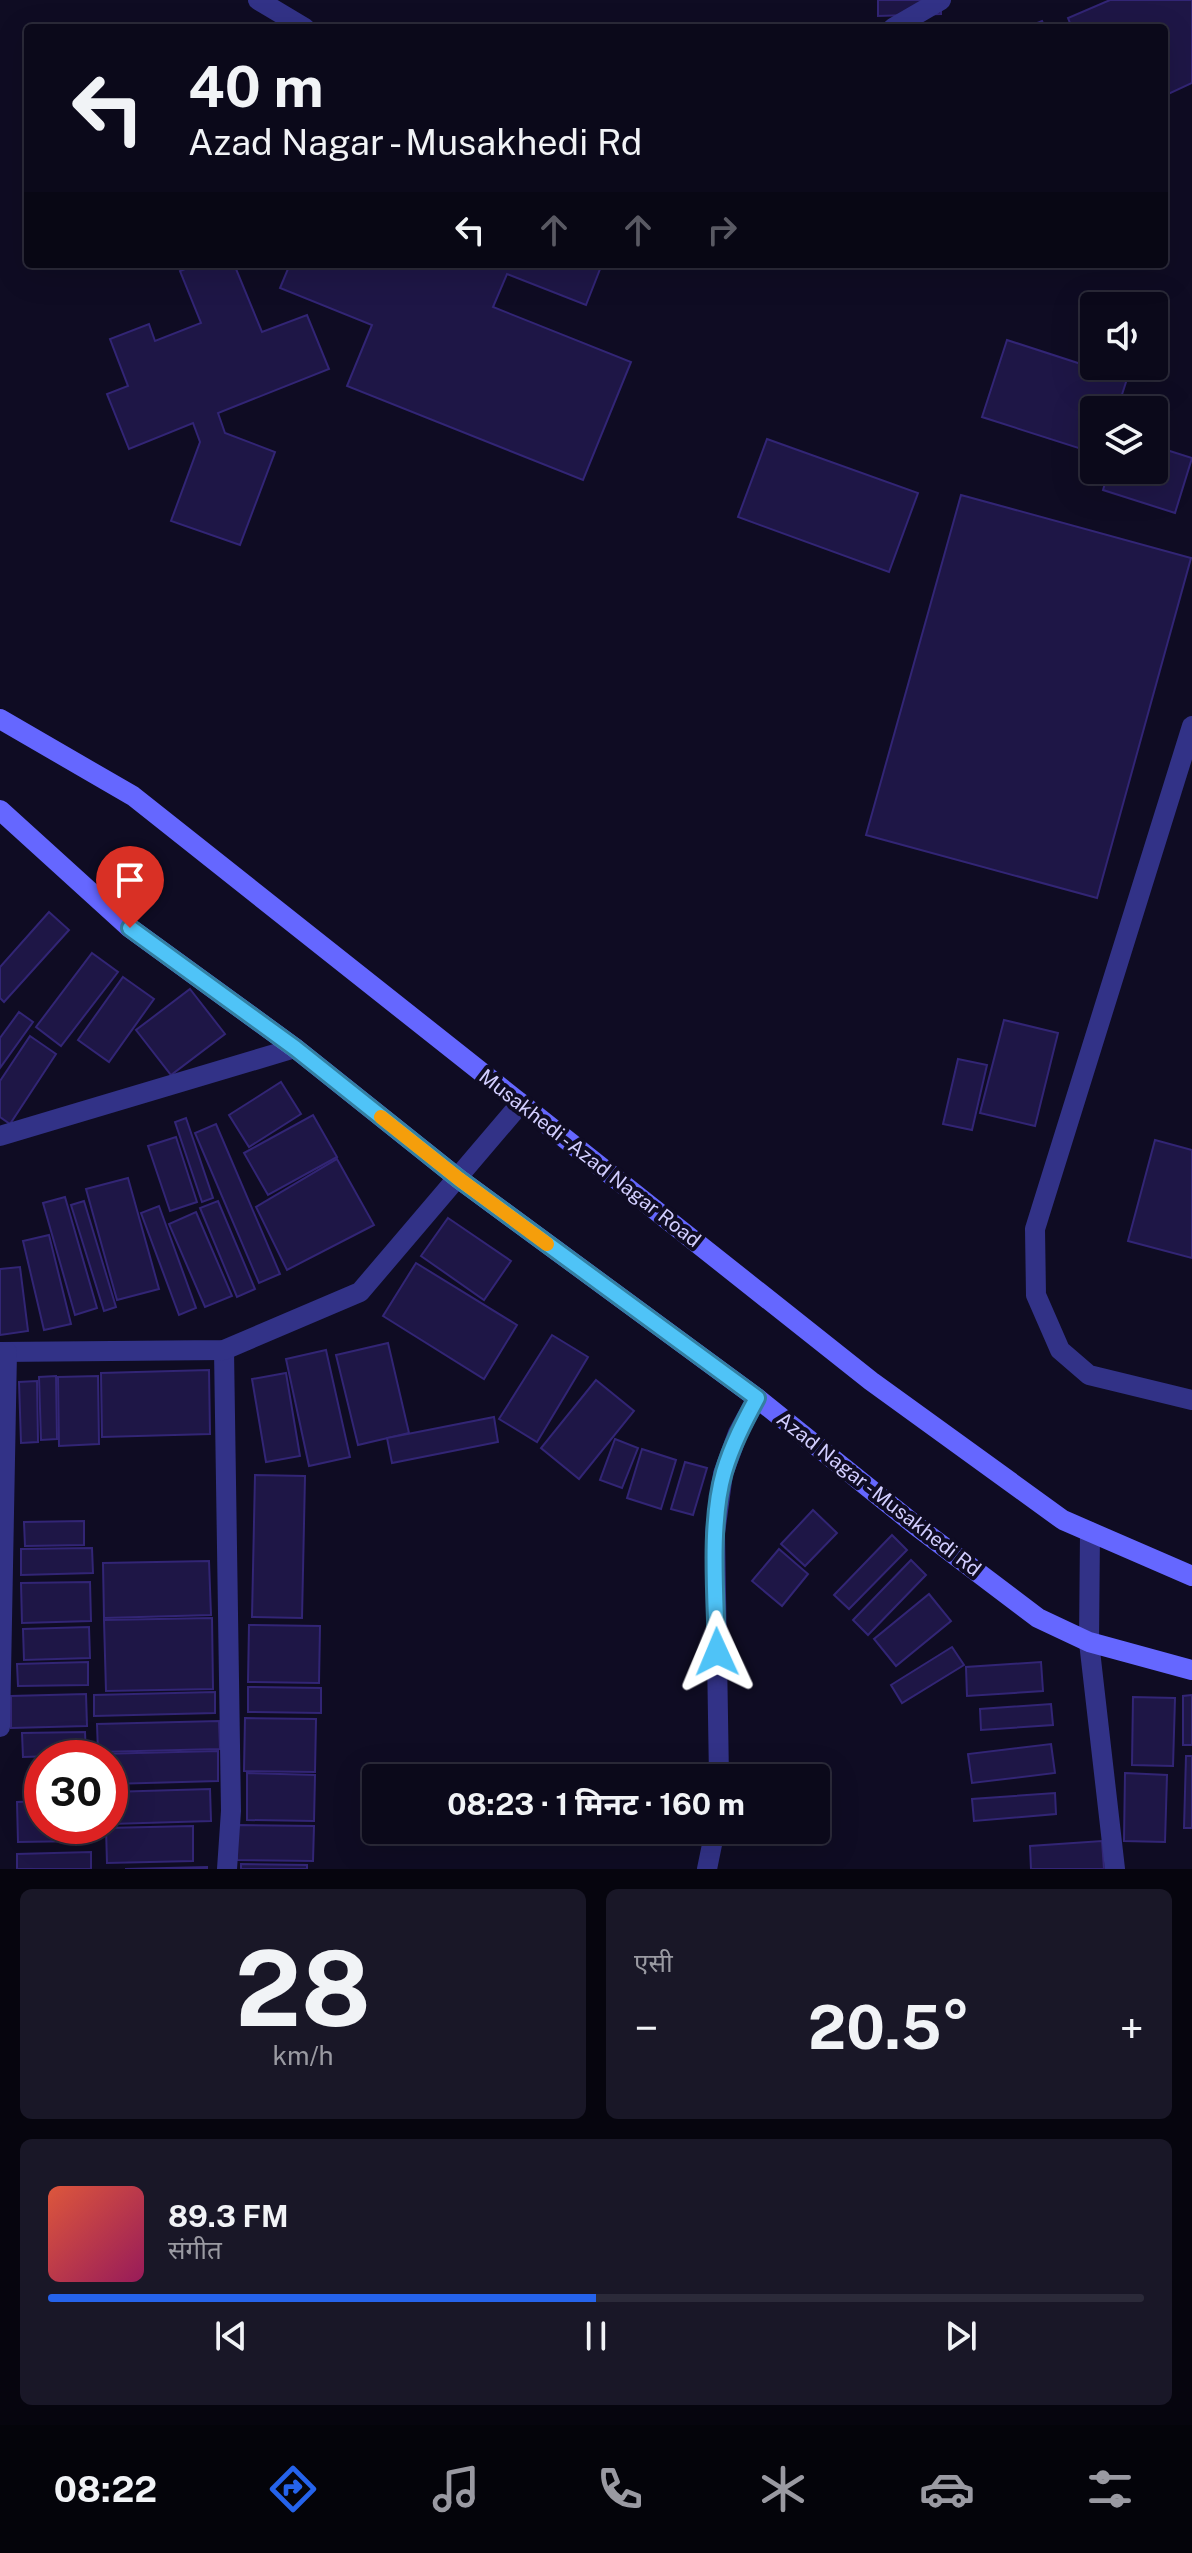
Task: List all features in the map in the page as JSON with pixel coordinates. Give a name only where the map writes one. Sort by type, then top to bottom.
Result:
[{"type":"main road","name":"Musakhedi - Azad Nagar Road","points":[[0,719],[133,796],[871,1381],[1063,1520],[1192,1576]]},
{"type":"main road","name":"Azad Nagar - Musakhedi Rd","points":[[0,810],[130,928],[295,1048],[459,1179],[757,1398],[915,1525],[1038,1618],[1089,1642],[1192,1670]]},
{"type":"street","points":[[258,0],[298,24]]},
{"type":"street","points":[[900,24],[941,0]]},
{"type":"street","points":[[1192,726],[1035,1229],[1036,1295],[1060,1350],[1089,1375],[1192,1400]]},
{"type":"street","points":[[0,1136],[295,1048]]},
{"type":"street","points":[[0,1727],[4,1352],[224,1350],[360,1292],[521,1103]]},
{"type":"street","points":[[224,1350],[231,1811],[227,1869]]},
{"type":"street","points":[[719,1764],[715,1533],[723,1474],[738,1433],[757,1398]]},
{"type":"street","points":[[1090,1532],[1089,1642],[1115,1869]]},
{"type":"street","points":[[707,1869],[712,1844]]},
{"type":"building","points":[[878,0],[941,0],[941,14],[878,16]]},
{"type":"building","points":[[1110,0],[1192,0],[1192,83],[1168,94],[1168,24],[1070,24],[1068,18]]},
{"type":"building","points":[[188,268],[236,268],[262,332],[307,315],[329,369],[218,413],[225,433],[275,452],[240,545],[171,521],[200,442],[193,423],[129,449],[107,394],[128,386],[110,339],[149,324],[155,341],[201,323],[180,271]]},
{"type":"building","points":[[288,268],[600,268],[586,305],[507,274],[493,307],[631,362],[583,480],[347,386],[372,325],[280,288]]},
{"type":"building","points":[[1007,340],[1080,364],[1080,380],[1127,380],[1122,396],[1080,396],[1080,448],[982,417]]},
{"type":"building","points":[[767,439],[918,493],[889,572],[738,517]]},
{"type":"building","points":[[1168,450],[1192,458],[1175,513],[1103,490],[1105,484],[1168,484]]},
{"type":"building","points":[[961,495],[1191,558],[1097,898],[866,835]]},
{"type":"building","points":[[49,912],[69,930],[4,1002],[0,998],[0,967]]},
{"type":"building","points":[[92,953],[118,972],[61,1046],[36,1027]]},
{"type":"building","points":[[123,977],[154,999],[109,1062],[78,1040]]},
{"type":"building","points":[[190,989],[225,1034],[171,1075],[136,1030]]},
{"type":"building","points":[[19,1012],[33,1022],[0,1068],[0,1038]]},
{"type":"building","points":[[1004,1020],[1058,1033],[1035,1126],[980,1113]]},
{"type":"building","points":[[30,1036],[56,1054],[10,1124],[0,1117],[0,1081]]},
{"type":"building","points":[[958,1059],[987,1065],[972,1130],[943,1124]]},
{"type":"building","points":[[281,1082],[301,1114],[249,1147],[229,1115]]},
{"type":"building","points":[[313,1115],[337,1157],[268,1195],[244,1153]]},
{"type":"building","points":[[186,1118],[213,1198],[202,1202],[175,1122]]},
{"type":"building","points":[[216,1124],[280,1274],[259,1283],[195,1133]]},
{"type":"building","points":[[176,1137],[197,1202],[170,1211],[148,1146]]},
{"type":"building","points":[[1155,1140],[1192,1150],[1192,1258],[1128,1241]]},
{"type":"building","points":[[337,1159],[374,1225],[287,1270],[256,1207]]},
{"type":"building","points":[[128,1178],[159,1289],[117,1300],[86,1189]]},
{"type":"building","points":[[65,1197],[97,1308],[75,1315],[43,1203]]},
{"type":"building","points":[[84,1201],[116,1307],[104,1311],[71,1205]]},
{"type":"building","points":[[218,1201],[255,1289],[237,1297],[200,1208]]},
{"type":"building","points":[[159,1206],[196,1308],[179,1315],[141,1213]]},
{"type":"building","points":[[196,1212],[232,1296],[205,1307],[169,1224]]},
{"type":"building","points":[[448,1218],[511,1261],[484,1300],[421,1256]]},
{"type":"building","points":[[49,1235],[71,1324],[44,1330],[23,1241]]},
{"type":"building","points":[[416,1263],[517,1325],[484,1379],[383,1316]]},
{"type":"building","points":[[20,1267],[28,1331],[0,1335],[0,1269]]},
{"type":"building","points":[[552,1335],[588,1357],[537,1442],[499,1419]]},
{"type":"building","points":[[388,1343],[409,1433],[358,1445],[336,1355]]},
{"type":"building","points":[[326,1350],[350,1457],[309,1466],[286,1359]]},
{"type":"building","points":[[209,1370],[210,1434],[102,1437],[101,1373]]},
{"type":"building","points":[[286,1373],[300,1456],[266,1462],[252,1379]]},
{"type":"building","points":[[56,1376],[57,1439],[41,1440],[39,1377]]},
{"type":"building","points":[[98,1376],[99,1444],[59,1446],[58,1377]]},
{"type":"building","points":[[596,1380],[634,1411],[579,1479],[541,1448]]},
{"type":"building","points":[[37,1381],[38,1442],[21,1443],[19,1382]]},
{"type":"building","points":[[494,1417],[498,1442],[392,1463],[387,1438]]},
{"type":"building","points":[[615,1439],[638,1448],[622,1488],[600,1480]]},
{"type":"building","points":[[642,1449],[676,1460],[661,1509],[627,1498]]},
{"type":"building","points":[[685,1462],[707,1468],[693,1515],[671,1509]]},
{"type":"building","points":[[255,1475],[305,1476],[302,1618],[252,1617]]},
{"type":"building","points":[[813,1510],[837,1533],[805,1566],[781,1544]]},
{"type":"building","points":[[84,1521],[84,1545],[25,1546],[24,1522]]},
{"type":"building","points":[[892,1535],[907,1550],[849,1609],[834,1595]]},
{"type":"building","points":[[92,1548],[93,1573],[21,1575],[21,1549]]},
{"type":"building","points":[[779,1549],[808,1574],[782,1606],[752,1581]]},
{"type":"building","points":[[911,1560],[926,1575],[868,1635],[853,1620]]},
{"type":"building","points":[[209,1561],[211,1615],[104,1618],[103,1563]]},
{"type":"building","points":[[90,1582],[91,1621],[22,1623],[21,1583]]},
{"type":"building","points":[[929,1594],[951,1621],[896,1666],[874,1639]]},
{"type":"building","points":[[212,1618],[213,1689],[106,1691],[104,1620]]},
{"type":"building","points":[[249,1625],[320,1626],[319,1683],[248,1682]]},
{"type":"building","points":[[89,1627],[90,1658],[24,1660],[23,1629]]},
{"type":"building","points":[[952,1647],[964,1665],[902,1703],[891,1685]]},
{"type":"building","points":[[88,1662],[88,1685],[18,1686],[17,1664]]},
{"type":"building","points":[[1041,1662],[1043,1691],[967,1696],[966,1667]]},
{"type":"building","points":[[248,1687],[321,1688],[321,1713],[248,1712]]},
{"type":"building","points":[[215,1692],[215,1713],[94,1716],[94,1695]]},
{"type":"building","points":[[86,1694],[87,1726],[11,1728],[11,1696]]},
{"type":"building","points":[[1192,1695],[1192,1745],[1183,1745],[1183,1696]]},
{"type":"building","points":[[1133,1697],[1175,1698],[1173,1766],[1132,1765]]},
{"type":"building","points":[[1051,1704],[1053,1725],[981,1730],[980,1709]]},
{"type":"building","points":[[245,1718],[316,1719],[315,1772],[244,1771]]},
{"type":"building","points":[[219,1721],[220,1749],[128,1751],[128,1740],[98,1740],[97,1724]]},
{"type":"building","points":[[85,1732],[85,1740],[24,1740],[23,1757],[22,1733]]},
{"type":"building","points":[[1051,1744],[1055,1773],[972,1783],[968,1754]]},
{"type":"building","points":[[218,1751],[218,1781],[128,1784],[128,1753]]},
{"type":"building","points":[[1186,1756],[1192,1756],[1192,1828],[1184,1828]]},
{"type":"building","points":[[247,1773],[315,1775],[314,1821],[247,1820]]},
{"type":"building","points":[[1125,1773],[1167,1775],[1165,1842],[1124,1841]]},
{"type":"building","points":[[210,1789],[211,1821],[128,1823],[128,1791]]},
{"type":"building","points":[[1055,1793],[1056,1814],[974,1821],[972,1799]]},
{"type":"building","points":[[17,1802],[24,1802],[24,1842],[18,1842]]},
{"type":"building","points":[[237,1825],[314,1826],[313,1861],[237,1860]]},
{"type":"building","points":[[193,1826],[193,1861],[107,1863],[106,1844],[128,1844],[128,1827]]},
{"type":"building","points":[[1102,1841],[1104,1869],[1031,1869],[1030,1846]]},
{"type":"building","points":[[91,1852],[91,1869],[17,1869],[17,1854]]},
{"type":"building","points":[[241,1864],[307,1865],[307,1869],[241,1869]]},
{"type":"building","points":[[207,1867],[207,1869],[125,1869]]},
{"type":"slow traffic","points":[[381,1117],[547,1244]]},
{"type":"route","points":[[130,928],[295,1048],[459,1179],[757,1398],[738,1433],[723,1474],[715,1533],[717,1652]]}]
